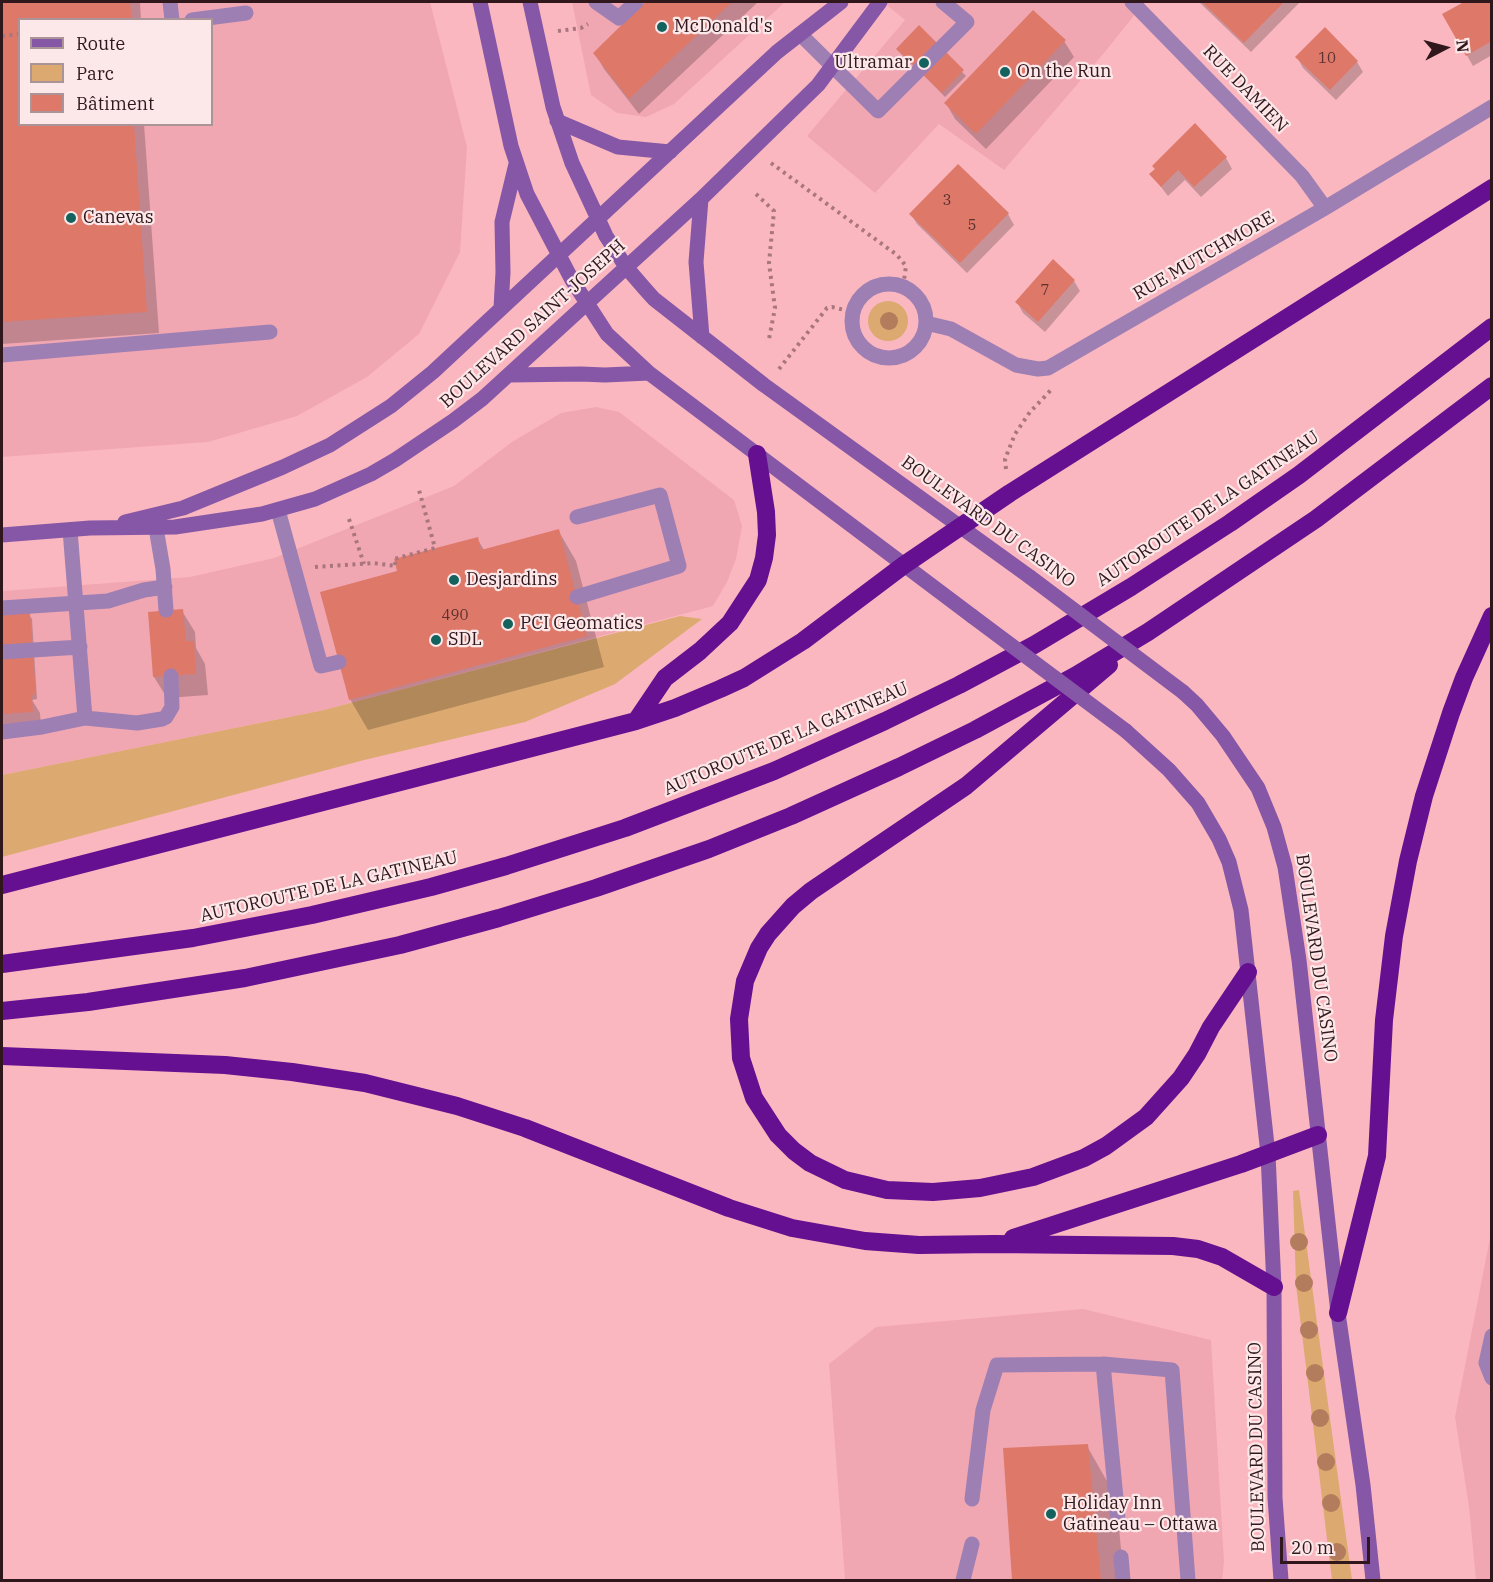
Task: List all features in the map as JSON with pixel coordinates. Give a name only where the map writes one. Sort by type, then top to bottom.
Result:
[{"type":"highway","points":[[2,885],[636,721],[697,699],[744,678],[813,634],[904,565],[1010,493],[1491,188]]},
{"type":"highway","name":"AUTOROUTE DE LA GATINEAU","points":[[2,964],[193,938],[401,895],[585,842],[681,808],[774,771],[885,722],[959,685],[1065,627],[1140,582],[1299,475],[1491,327]]},
{"type":"highway","points":[[2,1011],[147,994],[295,968],[440,935],[596,888],[755,830],[899,767],[1020,706],[1148,632],[1307,526],[1491,386]]},
{"type":"highway","points":[[636,721],[665,678],[700,651],[730,622],[758,580],[764,558],[767,525],[757,454]]},
{"type":"highway","points":[[1338,1313],[1377,1156],[1384,1020],[1394,936],[1408,861],[1424,796],[1447,723],[1491,616]]},
{"type":"highway","points":[[1148,632],[966,786],[820,884],[781,919],[759,948],[745,981],[741,1000],[739,1040],[747,1078],[754,1098],[765,1118],[794,1151],[810,1163],[845,1180],[909,1192],[956,1191],[1008,1183],[1033,1177],[1084,1158],[1106,1146],[1146,1118],[1181,1078],[1211,1027],[1248,972]]},
{"type":"highway","points":[[2,1056],[225,1065],[365,1083],[457,1106],[525,1128],[720,1205],[783,1226],[817,1234],[930,1245],[1173,1246],[1198,1249],[1228,1260],[1274,1287]]},
{"type":"highway","points":[[994,1244],[1268,1154],[1318,1135]]},
{"type":"main road","name":"BOULEVARD DU CASINO","points":[[480,2],[516,164],[532,206],[587,305],[607,334],[649,373],[1126,731],[1180,781],[1197,803],[1219,839],[1229,862],[1239,899],[1268,1154],[1274,1287],[1275,1498],[1281,1581]]},
{"type":"main road","name":"BOULEVARD DU CASINO","points":[[530,2],[557,121],[572,164],[598,220],[626,267],[654,299],[764,385],[961,526],[1183,692],[1210,720],[1247,770],[1267,807],[1281,847],[1299,960],[1338,1313],[1363,1485],[1372,1581]]},
{"type":"main road","name":"BOULEVARD SAINT-JOSEPH","points":[[155,522],[308,456],[348,434],[410,390],[559,256],[777,52],[841,2]]},
{"type":"main road","name":"BOULEVARD SAINT-JOSEPH","points":[[2,536],[155,522],[241,518],[315,499],[379,469],[453,421],[510,375],[701,199],[818,85],[880,2]]},
{"type":"main road","points":[[557,121],[618,147],[670,152]]},
{"type":"main road","points":[[501,308],[502,222],[516,164]]},
{"type":"main road","points":[[701,199],[696,262],[702,337]]},
{"type":"main road","points":[[510,375],[649,373]]},
{"type":"street","points":[[170,2],[172,18]]},
{"type":"street","points":[[596,2],[619,18],[636,2]]},
{"type":"street","points":[[800,34],[878,111],[967,22],[943,2]]},
{"type":"street","name":"RUE DAMIEN","points":[[1132,2],[1302,176],[1325,208]]},
{"type":"street","points":[[207,18],[246,13]]},
{"type":"street","name":"RUE MUTCHMORE","points":[[1051,367],[1325,208],[1491,107]]},
{"type":"street","points":[[883,285],[903,287],[918,298],[924,310],[926,323],[922,336],[910,351],[891,358],[878,356],[867,350],[858,340],[853,328],[854,312],[861,297],[871,289],[883,285]]},
{"type":"street","points":[[926,323],[951,329],[1016,365],[1038,369],[1051,367]]},
{"type":"street","points":[[2,355],[270,332]]},
{"type":"street","points":[[577,517],[660,495],[679,566],[577,597]]},
{"type":"street","points":[[278,510],[321,666],[339,662]]},
{"type":"street","points":[[155,522],[165,587],[166,610]]},
{"type":"street","points":[[70,530],[85,718]]},
{"type":"street","points":[[2,608],[108,601],[144,590],[165,587]]},
{"type":"street","points":[[2,652],[80,647]]},
{"type":"street","points":[[2,732],[85,718],[137,723],[162,719],[172,707],[171,676]]},
{"type":"street","points":[[1491,1336],[1486,1363],[1491,1378]]},
{"type":"street","points":[[1103,1364],[1118,1519]]},
{"type":"street","points":[[972,1499],[983,1410],[997,1365],[1103,1364],[1172,1370],[1188,1581]]},
{"type":"street","points":[[963,1581],[972,1544]]},
{"type":"street","points":[[1121,1557],[1123,1581]]},
{"type":"path","points":[[557,31],[582,28],[588,23]]},
{"type":"path","points":[[2,36],[18,34]]},
{"type":"path","points":[[777,169],[897,255],[906,266],[903,287]]},
{"type":"path","points":[[756,194],[774,211],[769,263],[775,308],[769,339]]},
{"type":"path","points":[[790,356],[827,308],[854,312]]},
{"type":"path","points":[[1000,472],[1006,469],[1005,459],[1014,434],[1030,412],[1053,388],[1051,367]]},
{"type":"path","points":[[313,567],[364,564],[396,566],[394,559],[435,548],[419,490]]},
{"type":"path","points":[[349,519],[364,564]]},
{"type":"shaded area","name":"Canevas","points":[[2,2],[430,2],[467,147],[460,252],[419,334],[367,377],[297,416],[208,442],[2,457]]},
{"type":"shaded area","points":[[572,2],[785,2],[674,104],[646,117],[617,113],[591,95]]},
{"type":"shaded area","points":[[883,2],[1145,2],[1004,170],[939,124],[875,193],[807,136],[905,20]]},
{"type":"shaded area","points":[[596,407],[619,412],[734,500],[742,526],[736,559],[727,582],[713,606],[324,710],[2,775],[2,591],[190,577],[274,558],[454,486],[512,442],[561,413]]},
{"type":"shaded area","points":[[1491,1233],[1491,1580],[1476,1580],[1469,1507],[1455,1417]]},
{"type":"shaded area","points":[[1083,1309],[1211,1340],[1224,1562],[1222,1580],[845,1580],[829,1364],[876,1327]]},
{"type":"green space","points":[[888,301],[896,302],[902,307],[907,313],[907,329],[902,335],[896,340],[888,341],[880,340],[874,335],[869,329],[868,321],[869,313],[874,307],[880,302]]},
{"type":"green space","points":[[680,616],[702,619],[615,684],[525,722],[364,760],[2,857],[2,775],[324,710]]},
{"type":"green space","points":[[1299,1190],[1352,1580],[1332,1580],[1296,1285],[1293,1191]]},
{"type":"building","name":"Canevas","points":[[2,2],[130,2],[132,18],[18,18],[18,126],[134,126],[147,312],[2,322]]},
{"type":"building","name":"McDonald's","points":[[645,2],[732,2],[629,99],[593,53]]},
{"type":"building","points":[[1202,2],[1284,2],[1244,43]]},
{"type":"building","points":[[1464,2],[1492,2],[1492,41],[1466,56],[1442,14]]},
{"type":"building","name":"On the Run","points":[[1033,10],[1066,40],[976,134],[944,103]]},
{"type":"building","points":[[919,25],[964,70],[942,93],[896,49]]},
{"type":"building","points":[[1325,27],[1358,61],[1330,90],[1295,57]]},
{"type":"building","points":[[1195,123],[1227,157],[1194,187],[1178,170],[1161,187],[1149,174],[1155,169],[1152,166]]},
{"type":"building","points":[[958,164],[1009,213],[960,263],[909,214]]},
{"type":"building","points":[[1053,259],[1075,280],[1038,322],[1015,302]]},
{"type":"building","points":[[559,529],[587,636],[349,700],[320,592],[397,571],[394,559],[478,537],[481,550]]},
{"type":"building","points":[[183,609],[186,641],[194,641],[196,674],[153,677],[148,612]]},
{"type":"building","points":[[30,613],[36,695],[32,695],[33,712],[2,714],[2,615]]},
{"type":"building","name":"Holiday Inn Gatineau – Ottawa","points":[[1088,1444],[1101,1580],[1012,1580],[1003,1448]]},
{"type":"place","name":"McDonald's","points":[[662,27]]},
{"type":"place","name":"Ultramar","points":[[924,63]]},
{"type":"place","name":"On the Run","points":[[1005,72]]},
{"type":"place","name":"Canevas","points":[[71,218]]},
{"type":"place","name":"Desjardins","points":[[454,580]]},
{"type":"place","name":"PCI Geomatics","points":[[508,624]]},
{"type":"place","name":"SDL","points":[[436,640]]},
{"type":"place","name":"Holiday Inn Gatineau – Ottawa","points":[[1051,1514]]}]
